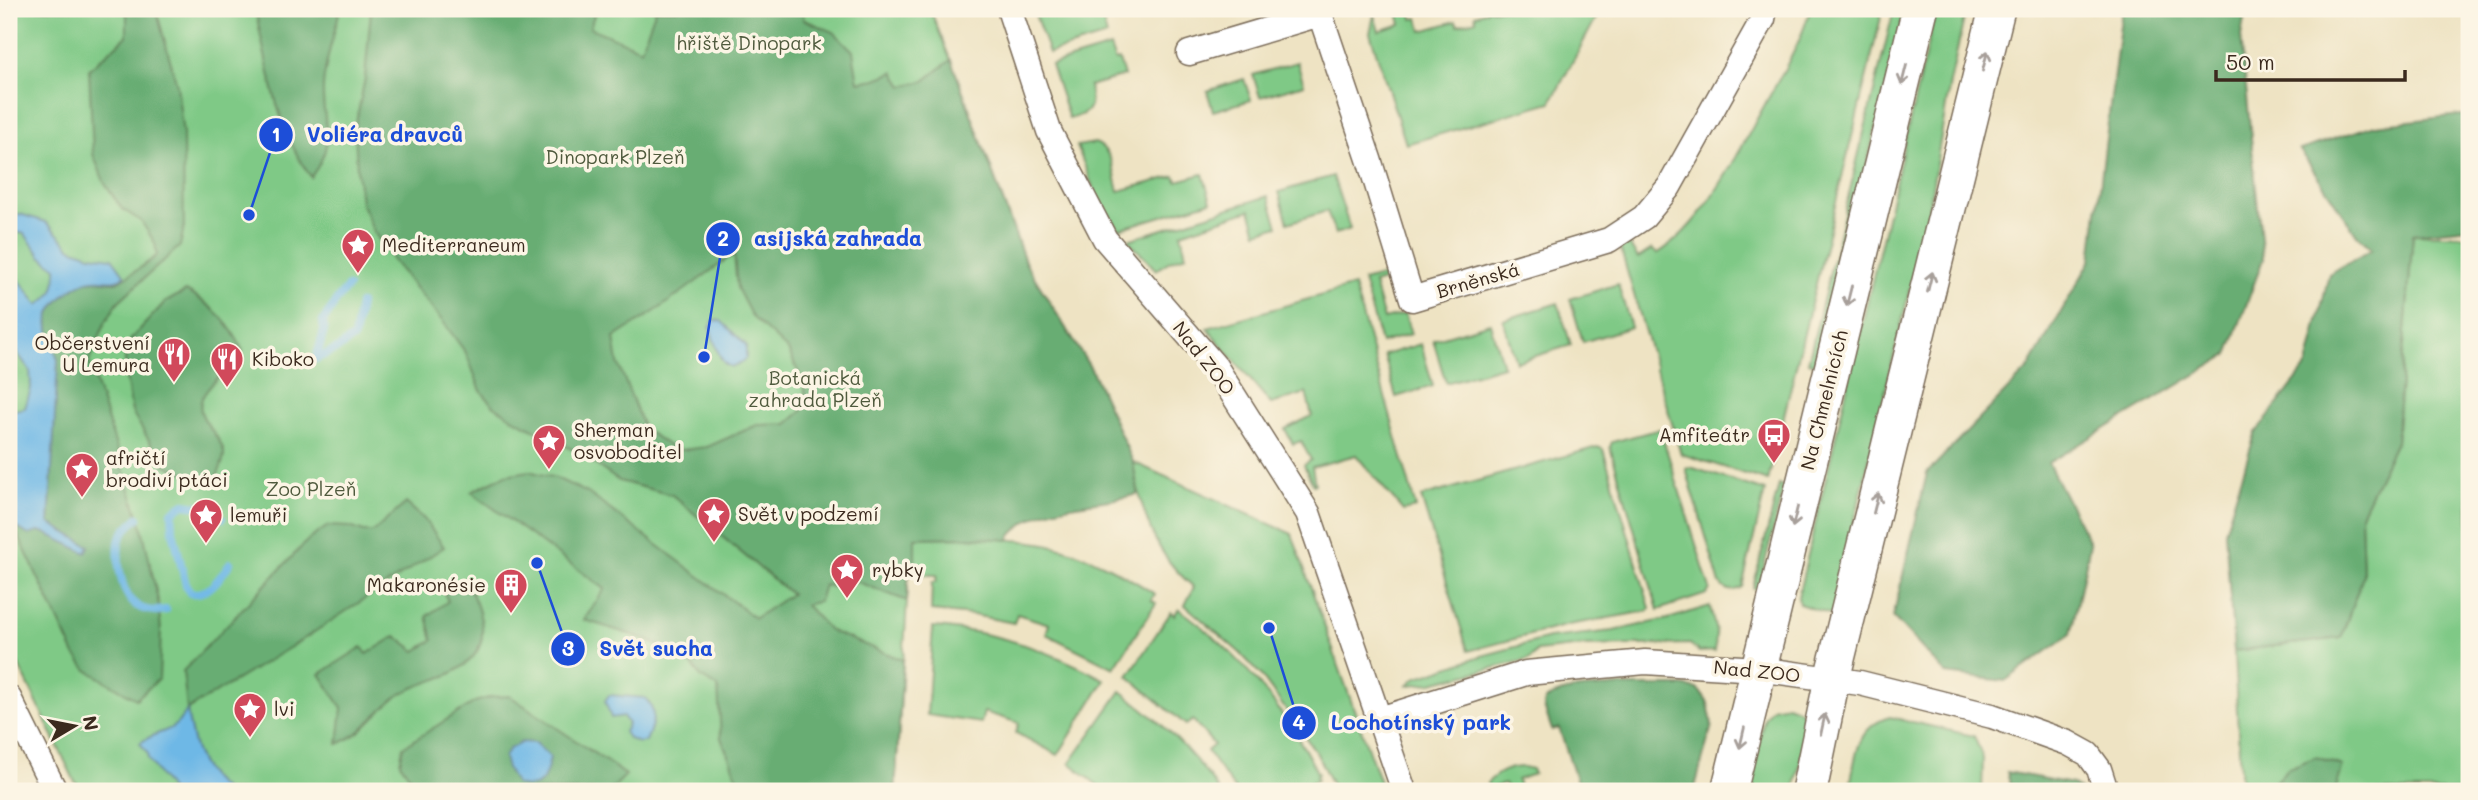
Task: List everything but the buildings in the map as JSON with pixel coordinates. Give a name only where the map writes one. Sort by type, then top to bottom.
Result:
[{"type":"street","name":"Nad ZOO","points":[[1009,9],[1049,131],[1105,239],[1215,366],[1308,513],[1405,791]]},
{"type":"street","name":"Brněnská","points":[[1189,53],[1320,14],[1412,299],[1609,240],[1644,217],[1669,187],[1763,19],[1765,9]]},
{"type":"street","name":"Na Chmelnicích","points":[[1729,791],[1920,9]]},
{"type":"street","points":[[1809,791],[1832,679],[1847,627],[1997,9]]},
{"type":"street","name":"Nad ZOO","points":[[1380,719],[1526,673],[1645,662],[1758,669],[1860,683],[1992,716],[2068,743],[2088,754],[2101,784]]},
{"type":"street","points":[[9,698],[55,791]]},
{"type":"green space","name":"Zoo Plzeň","points":[[9,9],[930,9],[1026,264],[1091,369],[1133,462],[912,523],[895,791],[85,791],[75,782],[9,645]]},
{"type":"green space","points":[[124,9],[156,9],[177,85],[183,134],[184,228],[180,246],[118,302],[105,323],[89,362],[142,527],[158,600],[161,630],[159,679],[136,699],[87,670],[75,655],[13,525],[29,534],[41,531],[86,552],[89,546],[49,523],[58,360],[49,333],[49,317],[59,300],[82,283],[91,280],[116,282],[157,255],[155,243],[141,221],[122,209],[105,184],[93,154],[89,69],[127,36],[127,15]]},
{"type":"green space","points":[[255,9],[340,9],[324,80],[326,143],[324,153],[311,177],[299,159],[281,118]]},
{"type":"green space","points":[[371,9],[596,9],[590,28],[641,49],[656,9],[804,9],[803,19],[834,32],[853,51],[858,82],[894,72],[903,86],[924,81],[951,60],[1026,264],[1091,369],[1133,462],[1138,494],[1050,511],[1034,517],[1008,540],[968,537],[915,538],[915,564],[909,565],[907,601],[850,579],[848,582],[840,579],[832,587],[824,585],[819,601],[806,605],[830,631],[903,660],[895,791],[743,791],[721,738],[718,687],[702,678],[692,665],[664,648],[642,638],[584,620],[605,589],[471,492],[505,475],[529,471],[556,478],[588,493],[755,618],[791,594],[672,495],[619,481],[579,453],[514,419],[493,405],[481,391],[466,353],[394,262],[374,232],[361,202],[355,127],[365,78]],"holes":[[[734,254],[737,288],[752,317],[788,350],[804,384],[806,399],[802,411],[787,424],[757,425],[707,447],[681,450],[671,447],[644,429],[618,363],[614,338]]]},
{"type":"green space","points":[[1033,9],[1104,9],[1107,20],[1103,21],[1107,36],[1049,53]]},
{"type":"green space","points":[[1397,9],[1410,9],[1413,19],[1418,18],[1422,31],[1456,21],[1458,25],[1476,20],[1475,15],[1487,9],[1601,9],[1551,102],[1406,144],[1370,33],[1374,15],[1379,31],[1401,24]]},
{"type":"green space","points":[[1810,9],[1883,9],[1768,481],[1681,454],[1620,247],[1627,241],[1638,258],[1652,249],[1657,254],[1674,241],[1705,207],[1731,166],[1790,59]]},
{"type":"green space","points":[[1894,9],[1905,9],[1857,205],[1814,364],[1808,362]]},
{"type":"green space","points":[[1936,9],[1966,9],[1950,83],[1928,212],[1832,615],[1799,604],[1798,597]]},
{"type":"green space","points":[[2122,9],[2246,9],[2241,36],[2263,259],[2228,355],[2048,463],[2090,544],[2071,634],[2005,681],[1946,674],[1893,617],[1927,473],[2028,369],[2091,260]]},
{"type":"green space","points":[[1110,47],[1115,61],[1119,60],[1124,76],[1089,86],[1089,108],[1069,119],[1051,65]]},
{"type":"green space","points":[[1297,62],[1304,84],[1260,97],[1253,75]]},
{"type":"green space","points":[[1244,79],[1251,100],[1213,111],[1207,91]]},
{"type":"green space","points":[[2469,114],[2469,228],[2413,234],[2396,442],[2361,514],[2363,575],[2341,638],[2234,651],[2225,531],[2255,434],[2307,366],[2329,274],[2372,249],[2357,235],[2300,150],[2375,125]]},
{"type":"green space","points":[[1095,143],[1106,151],[1109,157],[1119,191],[1175,176],[1177,181],[1203,174],[1211,201],[1119,229],[1097,198],[1077,146]]},
{"type":"green space","points":[[1333,176],[1350,229],[1335,234],[1327,211],[1288,223],[1279,192]]},
{"type":"green space","points":[[1268,196],[1278,226],[1257,232],[1250,210],[1181,233],[1186,255],[1156,270],[1128,240]]},
{"type":"green space","points":[[2413,234],[2469,236],[2469,791],[2241,791],[2234,651],[2341,638],[2363,575],[2361,514],[2396,442]]},
{"type":"green space","points":[[1392,273],[1393,278],[1374,284],[1384,319],[1405,314],[1411,334],[1381,343],[1363,281]]},
{"type":"green space","points":[[1618,284],[1631,327],[1583,342],[1570,299]]},
{"type":"green space","points":[[1354,286],[1416,508],[1403,511],[1356,455],[1312,467],[1313,485],[1304,465],[1311,460],[1301,441],[1293,444],[1285,429],[1312,416],[1306,393],[1271,404],[1207,328]]},
{"type":"green space","points":[[186,291],[220,316],[243,351],[209,388],[201,401],[203,417],[224,452],[216,479],[191,476],[163,464],[132,412],[126,378],[125,358],[131,339],[164,303]]},
{"type":"green space","points":[[1558,303],[1571,345],[1516,362],[1503,320]]},
{"type":"green space","points":[[1490,323],[1503,366],[1446,383],[1433,340]]},
{"type":"green space","points":[[1421,344],[1433,386],[1396,397],[1384,355]]},
{"type":"green space","points":[[1660,429],[1710,589],[1707,594],[1658,610],[1610,447],[1612,442]]},
{"type":"green space","points":[[1597,447],[1603,449],[1650,608],[1648,611],[1568,625],[1468,651],[1421,497]]},
{"type":"green space","points":[[1133,462],[1292,534],[1383,791],[1335,791],[1316,752],[1260,674],[1185,605],[1194,587],[1159,547],[1145,515]]},
{"type":"green space","points":[[1690,467],[1765,491],[1742,587],[1739,589],[1726,589],[1719,581],[1686,469]]},
{"type":"green space","points":[[1779,485],[1784,486],[1758,590],[1753,588]]},
{"type":"green space","points":[[406,503],[424,519],[444,547],[299,642],[187,710],[183,671],[308,540],[328,526],[373,532]]},
{"type":"green space","points":[[968,537],[1050,545],[1078,554],[1118,572],[1155,594],[1151,600],[1156,603],[1114,668],[1046,634],[1049,624],[1017,614],[1014,623],[931,611],[932,582],[936,582],[937,575],[914,575],[914,538]]},
{"type":"green space","points":[[465,579],[481,620],[480,644],[475,655],[450,674],[401,694],[359,732],[338,744],[342,708],[320,674],[362,647],[367,654],[396,636],[416,651],[433,640],[427,616],[448,601],[444,593]]},
{"type":"green space","points":[[1710,606],[1716,632],[1715,651],[1699,652],[1690,644],[1583,646],[1537,651],[1530,659],[1432,683],[1408,685],[1415,678],[1478,657],[1549,638],[1613,631],[1668,619]]},
{"type":"green space","points":[[1179,609],[1221,644],[1259,683],[1305,750],[1318,774],[1317,780],[1295,791],[1236,791],[1207,751],[1214,745],[1193,720],[1186,725],[1128,676],[1171,612],[1174,615]]},
{"type":"green space","points":[[933,627],[978,633],[1022,644],[1105,680],[1058,755],[1016,733],[1019,723],[984,712],[981,723],[927,715]]},
{"type":"green space","points":[[1619,686],[1682,686],[1698,689],[1708,703],[1712,725],[1694,791],[1580,791],[1559,728],[1552,730],[1544,707],[1545,701],[1551,696],[1569,691]]},
{"type":"green space","points":[[1121,691],[1174,736],[1198,762],[1219,791],[1121,791],[1117,787],[1112,791],[1105,791],[1070,763]]},
{"type":"green space","points":[[510,696],[626,775],[610,791],[424,791],[416,785],[400,763],[403,747],[475,702]]},
{"type":"green space","points":[[1787,705],[1800,710],[1808,726],[1794,791],[1745,791],[1765,717],[1772,708]]},
{"type":"green space","points":[[1890,717],[1974,736],[1983,758],[1982,791],[1849,791],[1863,736],[1869,728]]},
{"type":"green space","points":[[2316,757],[2343,766],[2335,791],[2283,791],[2272,785],[2288,768]]},
{"type":"green space","points":[[1524,767],[1532,769],[1534,774],[1517,780],[1520,791],[1508,791],[1505,783],[1489,789],[1487,783],[1499,773]]},
{"type":"green space","points":[[2007,772],[2072,784],[2081,791],[2012,791]]},
{"type":"water","points":[[20,214],[46,222],[71,248],[112,258],[125,276],[115,280],[82,283],[59,300],[51,311],[48,322],[58,360],[49,523],[89,546],[86,553],[41,531],[29,535],[13,525],[9,504],[16,479],[9,472],[9,411],[25,408],[31,388],[30,371],[9,341],[9,266],[38,305],[51,294],[56,274],[56,268],[41,256],[24,233],[12,233],[9,237],[9,216]]},
{"type":"water","points":[[714,320],[721,321],[746,345],[746,358],[738,365],[731,367],[721,359],[710,328]]},
{"type":"water","points":[[609,695],[645,698],[653,713],[646,741],[638,743],[628,738],[624,732],[628,724],[623,716],[611,718],[605,701]]},
{"type":"water","points":[[187,710],[198,756],[209,775],[227,791],[171,791],[140,743],[171,728]]},
{"type":"water","points":[[522,742],[535,743],[550,757],[547,772],[541,782],[532,787],[516,785],[504,757],[509,749]]},
{"type":"waterway","points":[[316,359],[324,331],[323,321],[348,287]]},
{"type":"waterway","points":[[316,359],[354,337],[360,304]]},
{"type":"waterway","points":[[222,518],[205,507],[184,504],[172,512],[173,531],[190,593],[209,589],[230,563]]},
{"type":"waterway","points":[[138,518],[125,530],[119,542],[119,566],[123,586],[132,601],[145,610],[166,610]]},
{"type":"place","name":"Voliéra dravců","points":[[249,215]]},
{"type":"place","name":"Mediterraneum","points":[[358,275]]},
{"type":"place","name":"asijská zahrada","points":[[704,357]]},
{"type":"place","name":"Občerstvení U Lemura","points":[[174,384]]},
{"type":"place","name":"Kiboko","points":[[227,389]]},
{"type":"place","name":"Amfiteátr","points":[[1774,465]]},
{"type":"place","name":"Sherman osvoboditel","points":[[549,471]]},
{"type":"place","name":"afričtí brodiví ptáci","points":[[82,499]]},
{"type":"place","name":"Svět v podzemí","points":[[714,544]]},
{"type":"place","name":"lemuři","points":[[206,545]]},
{"type":"place","name":"Svět sucha","points":[[537,563]]},
{"type":"place","name":"rybky","points":[[847,600]]},
{"type":"place","name":"Makaronésie","points":[[511,615]]},
{"type":"place","name":"Lochotínský park","points":[[1269,628]]},
{"type":"place","name":"lvi","points":[[250,739]]},
{"type":"park label","name":"hřiště Dinopark","points":[[749,43]]},
{"type":"park label","name":"Dinopark Plzeň","points":[[615,157]]},
{"type":"park label","name":"Botanická zahrada Plzeň","points":[[815,389]]}]
